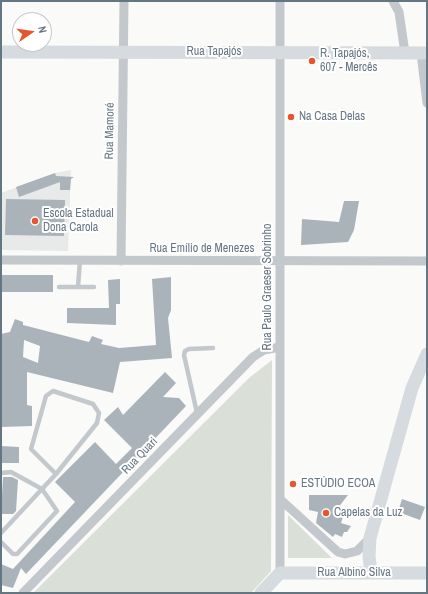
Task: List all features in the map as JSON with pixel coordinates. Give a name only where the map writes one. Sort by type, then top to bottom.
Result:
[{"type":"main road","name":"Rua Tapajós","points":[[1,52],[424,53]]},
{"type":"main road","points":[[371,573],[369,556],[370,538],[412,388],[427,354]]},
{"type":"main road","points":[[261,593],[280,573]]},
{"type":"main road","name":"Rua Albino Silva","points":[[280,573],[427,573]]},
{"type":"street","name":"Rua Mamoré","points":[[121,261],[124,1]]},
{"type":"street","name":"Rua Paulo Graeser Sobrinho","points":[[280,1],[280,573]]},
{"type":"street","points":[[393,1],[399,12],[405,53]]},
{"type":"street","points":[[424,53],[427,103]]},
{"type":"street","name":"Rua Emílio de Menezes","points":[[1,260],[427,261]]},
{"type":"street","name":"Rua Quari","points":[[23,593],[258,352],[280,347]]},
{"type":"street","points":[[280,500],[338,552],[345,554],[357,552],[370,538]]},
{"type":"lane","points":[[78,287],[80,260]]},
{"type":"lane","points":[[59,287],[94,287]]},
{"type":"lane","points":[[198,414],[184,355],[185,351],[189,349],[213,348]]},
{"type":"lane","points":[[1,533],[56,474],[97,424],[99,416],[98,409],[93,404],[53,391],[46,396],[31,448],[56,474]]},
{"type":"lane","points":[[1,473],[11,472],[42,489],[56,509],[56,513],[17,554],[12,554],[1,542]]},
{"type":"shaded area","name":"Escola Estadual Dona Carola","points":[[71,170],[68,251],[1,250],[1,193],[55,173]]},
{"type":"shaded area","points":[[272,360],[271,571],[251,593],[33,593],[249,378]]},
{"type":"shaded area","points":[[288,515],[332,558],[288,558]]},
{"type":"building","points":[[55,173],[56,176],[74,177],[71,179],[70,190],[60,190],[60,182],[19,197],[16,187]]},
{"type":"building","points":[[6,199],[65,200],[64,236],[5,235]]},
{"type":"building","points":[[344,201],[359,201],[354,230],[348,242],[301,245],[302,219],[339,222]]},
{"type":"building","points":[[1,275],[53,275],[53,292],[1,292]]},
{"type":"building","points":[[171,277],[171,310],[168,318],[172,358],[120,362],[113,393],[27,372],[27,405],[32,406],[32,426],[1,427],[1,334],[10,332],[15,319],[23,322],[23,325],[89,342],[92,336],[103,340],[101,344],[119,348],[156,345],[152,279]],"holes":[[[24,340],[40,346],[38,363],[23,357]]]},
{"type":"building","points":[[120,279],[120,304],[116,304],[116,325],[67,323],[67,308],[109,308],[108,280]]},
{"type":"building","points":[[165,372],[176,383],[163,397],[179,398],[186,406],[26,574],[21,568],[13,588],[1,585],[1,564],[13,569],[75,502],[55,482],[95,442],[116,464],[132,448],[104,420],[118,407],[123,415]]},
{"type":"building","points":[[1,446],[19,447],[19,463],[1,463]]},
{"type":"building","points":[[3,477],[12,477],[18,480],[16,511],[13,514],[1,514]]},
{"type":"building","name":"Capelas da Luz","points":[[309,495],[348,495],[334,513],[343,517],[341,523],[351,526],[347,532],[344,532],[342,537],[335,534],[333,537],[316,523],[318,512],[309,510]]},
{"type":"building","points":[[402,499],[425,507],[420,520],[398,512]]},
{"type":"place","name":"R. Tapajós, 607 - Mercês","points":[[312,61]]},
{"type":"place","name":"Na Casa Delas","points":[[291,117]]},
{"type":"place","name":"Escola Estadual Dona Carola","points":[[35,221]]},
{"type":"place","name":"ESTÚDIO ECOA","points":[[293,484]]},
{"type":"place","name":"Capelas da Luz","points":[[326,513]]}]
